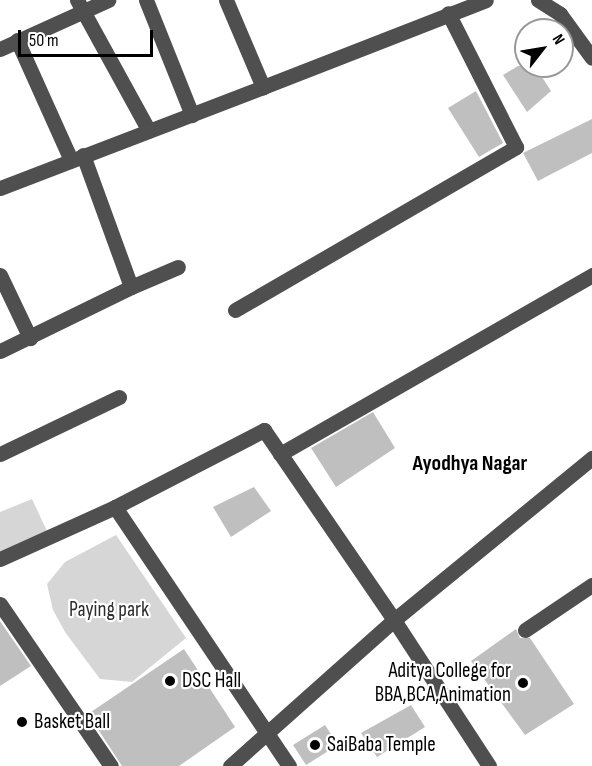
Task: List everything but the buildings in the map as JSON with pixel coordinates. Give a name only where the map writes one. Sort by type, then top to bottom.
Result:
[{"type":"street","points":[[1,46],[17,40],[80,6],[108,0]]},
{"type":"street","points":[[146,0],[192,115]]},
{"type":"street","points":[[226,0],[263,87]]},
{"type":"street","points":[[0,187],[486,0]]},
{"type":"street","points":[[538,0],[560,14],[592,58]]},
{"type":"street","points":[[80,6],[149,131]]},
{"type":"street","points":[[235,310],[516,147],[448,13]]},
{"type":"street","points":[[17,40],[77,157],[131,287]]},
{"type":"street","points":[[0,351],[131,287],[178,267]]},
{"type":"street","points":[[280,454],[592,275]]},
{"type":"street","points":[[0,276],[30,338]]},
{"type":"street","points":[[0,454],[119,397]]},
{"type":"street","points":[[0,559],[115,507],[264,430],[394,620],[489,766]]},
{"type":"street","points":[[230,766],[394,620],[592,458]]},
{"type":"street","points":[[115,507],[289,766]]},
{"type":"street","points":[[525,630],[592,585]]},
{"type":"street","points":[[0,604],[111,766]]},
{"type":"green space","points":[[32,499],[47,531],[0,553],[0,512]]},
{"type":"green space","name":"Paying park","points":[[116,535],[186,638],[132,682],[100,679],[65,632],[53,610],[47,584],[65,562]]},
{"type":"place","name":"DSC Hall","points":[[170,681]]},
{"type":"place","name":"Aditya College for BBA,BCA,Animation","points":[[523,683]]},
{"type":"place","name":"Basket Ball","points":[[22,722]]},
{"type":"place","name":"SaiBaba Temple","points":[[315,745]]},
{"type":"district","name":"Ayodhya Nagar","points":[[470,464]]}]
